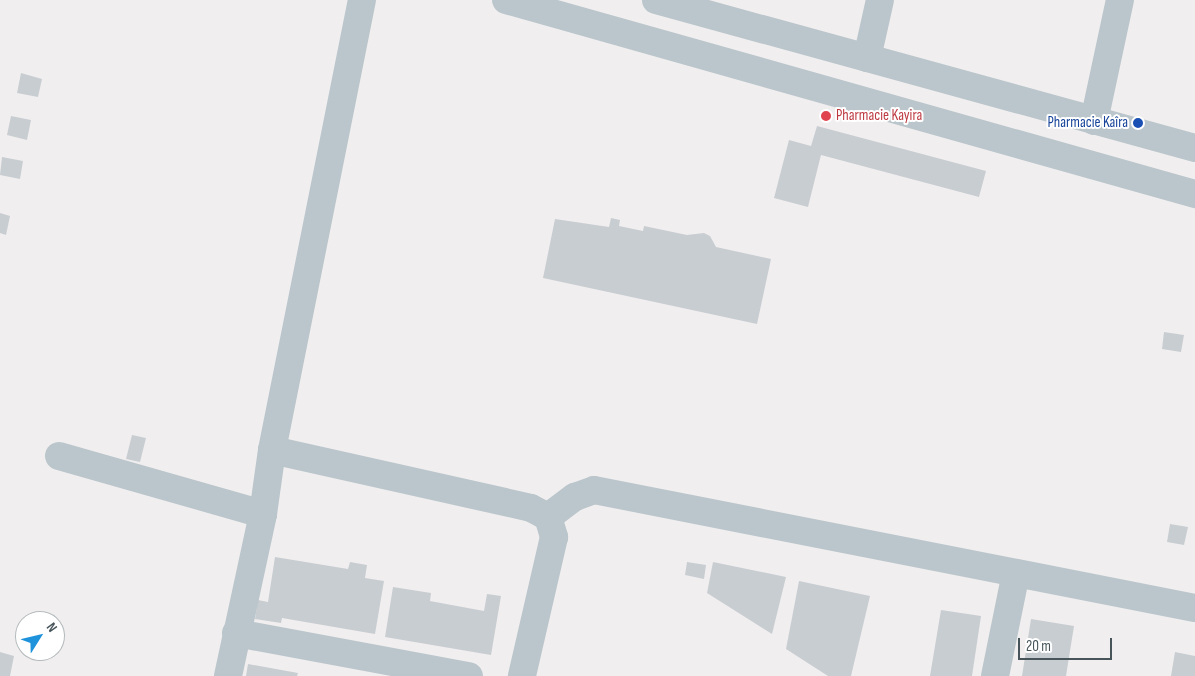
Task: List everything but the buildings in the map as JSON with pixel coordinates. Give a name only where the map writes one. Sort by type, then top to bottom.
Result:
[{"type":"street","points":[[228,676],[263,514],[272,450],[362,0]]},
{"type":"street","points":[[506,0],[1195,194]]},
{"type":"street","points":[[656,0],[1195,148]]},
{"type":"street","points":[[867,58],[880,0]]},
{"type":"street","points":[[1094,121],[1120,0]]},
{"type":"street","points":[[272,450],[531,508],[548,518],[554,537],[522,676]]},
{"type":"street","points":[[59,456],[263,514]]},
{"type":"street","points":[[548,518],[575,497],[594,490],[1195,608]]},
{"type":"street","points":[[995,676],[1016,573]]},
{"type":"street","points":[[236,633],[469,676]]},
{"type":"place","name":"Pharmacie Kayira","points":[[826,116]]},
{"type":"place","name":"Pharmacie Kaîra","points":[[1138,123]]}]
